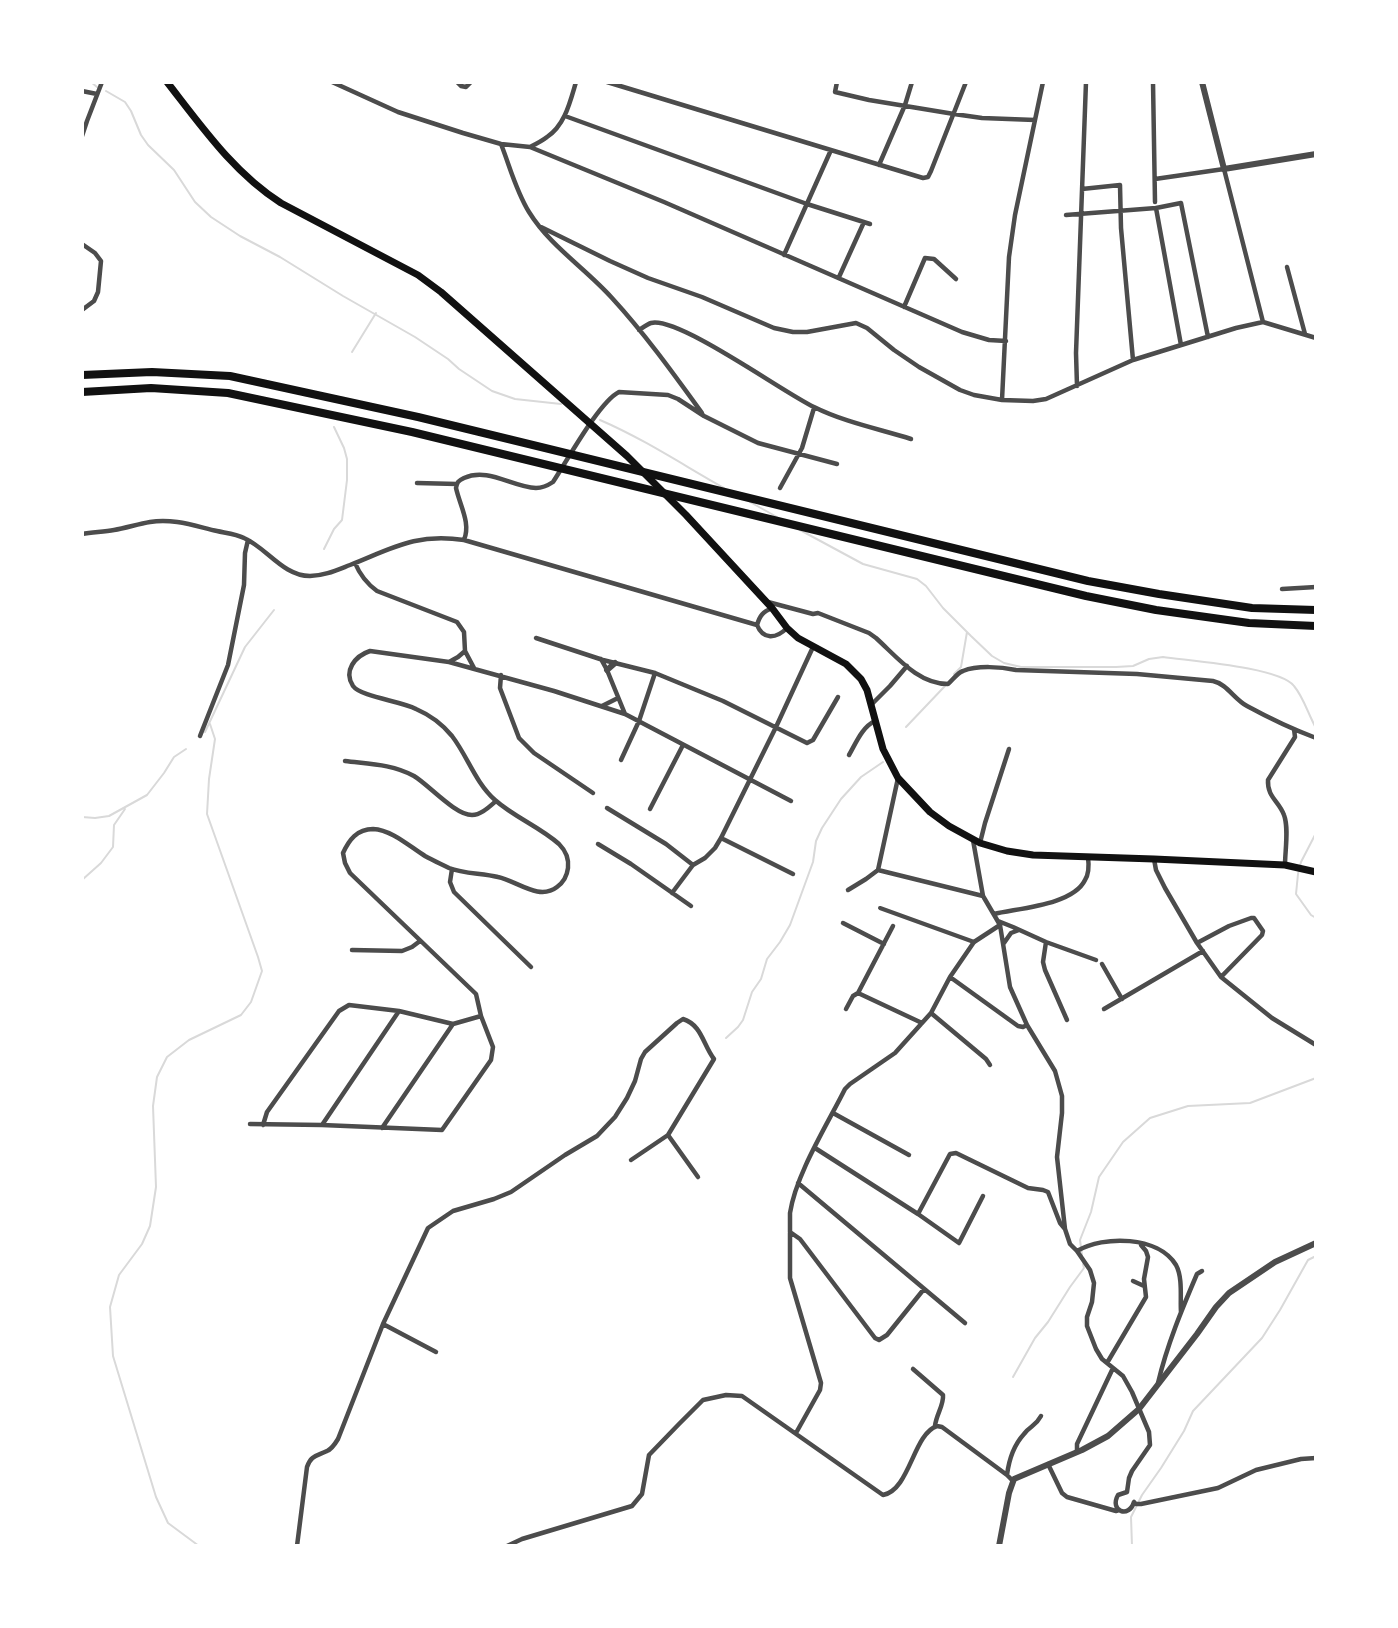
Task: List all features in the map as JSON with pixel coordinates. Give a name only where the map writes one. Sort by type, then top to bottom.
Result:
[{"type":"highway","points":[[82,375],[152,372],[230,376],[418,417],[1088,581],[1252,608],[1316,610]]},
{"type":"highway","points":[[82,392],[151,388],[228,393],[412,432],[1086,596],[1156,610],[1249,623],[1316,626]]},
{"type":"main road","points":[[167,82],[219,148],[263,192],[281,204],[418,275],[441,292],[627,456],[710,541],[772,608],[787,628],[798,638],[846,664],[861,679],[867,690],[884,749],[898,778],[930,812],[949,826],[976,841],[1007,851],[1033,855],[1285,865],[1316,872]]},
{"type":"street","points":[[82,136],[102,82]]},
{"type":"street","points":[[332,82],[398,112],[501,144],[530,147],[664,202],[962,332],[989,340],[1006,341]]},
{"type":"street","points":[[457,82],[466,87],[471,82]]},
{"type":"street","points":[[530,147],[555,131],[565,116],[576,82]]},
{"type":"street","points":[[607,82],[923,178],[928,177],[966,82]]},
{"type":"street","points":[[837,82],[836,92],[869,100],[982,118],[1035,120]]},
{"type":"street","points":[[879,165],[905,105],[912,82]]},
{"type":"street","points":[[1002,400],[1009,257],[1015,215],[1043,82]]},
{"type":"street","points":[[1077,386],[1076,353],[1086,82]]},
{"type":"street","points":[[1153,82],[1156,205],[1180,345]]},
{"type":"street","points":[[1202,82],[1263,322]]},
{"type":"street","points":[[83,90],[97,94]]},
{"type":"street","points":[[565,116],[807,204],[867,223],[839,277]]},
{"type":"street","points":[[501,144],[518,190],[540,227],[602,287],[639,330],[704,416]]},
{"type":"street","points":[[784,255],[831,150]]},
{"type":"street","points":[[1155,179],[1316,154]]},
{"type":"street","points":[[1082,189],[1120,185],[1120,210],[1133,360]]},
{"type":"street","points":[[1066,215],[1181,203],[1208,337]]},
{"type":"street","points":[[540,227],[648,278],[702,297],[774,327],[800,332],[850,323],[860,324],[894,350],[950,385],[974,395],[1002,400],[1046,399],[1133,360],[1236,328],[1263,322],[1316,338]]},
{"type":"street","points":[[82,244],[95,253],[101,261],[98,292],[94,301],[82,310]]},
{"type":"street","points":[[904,307],[925,258],[934,259],[956,279]]},
{"type":"street","points":[[1287,267],[1305,334]]},
{"type":"street","points":[[639,330],[652,322],[685,332],[814,408],[911,439]]},
{"type":"street","points":[[417,483],[457,483],[459,480],[479,473],[533,488],[544,488],[554,482],[591,424],[612,395],[619,392],[668,395],[758,443],[837,464]]},
{"type":"street","points":[[780,488],[802,448],[814,408]]},
{"type":"street","points":[[457,483],[466,519],[464,540]]},
{"type":"street","points":[[82,534],[113,531],[150,522],[189,524],[242,537],[288,569],[297,574],[310,576],[327,574],[406,542],[448,538],[464,540],[757,625]]},
{"type":"street","points":[[200,736],[228,665],[244,585],[245,553],[248,540]]},
{"type":"street","points":[[356,563],[360,574],[369,586],[377,591],[457,622],[464,632],[465,651],[474,668]]},
{"type":"street","points":[[1282,589],[1316,587]]},
{"type":"street","points":[[765,601],[813,614],[818,613],[869,633],[918,676],[927,681],[948,684],[962,671],[990,666],[1016,670],[1137,674],[1218,682],[1247,706],[1316,738]]},
{"type":"street","points":[[772,608],[763,612],[757,625],[759,631],[764,636],[770,637],[787,628]]},
{"type":"street","points":[[536,638],[601,659],[655,673],[723,701],[803,742],[810,742],[838,698]]},
{"type":"street","points":[[672,893],[693,865],[705,858],[721,838],[813,647]]},
{"type":"street","points":[[250,1124],[441,1130],[491,1060],[493,1047],[481,1016],[476,994],[350,873],[343,853],[354,836],[370,829],[378,830],[398,838],[426,857],[452,869],[500,877],[516,882],[532,891],[552,890],[560,885],[568,871],[568,857],[560,844],[496,801],[484,788],[452,737],[441,725],[427,714],[404,703],[362,693],[352,684],[349,675],[352,662],[363,654],[370,651],[449,662],[501,675],[602,706],[639,721],[791,801]]},
{"type":"street","points":[[449,662],[465,651]]},
{"type":"street","points":[[601,659],[608,670],[625,714]]},
{"type":"street","points":[[608,670],[615,663]]},
{"type":"street","points":[[872,705],[907,666]]},
{"type":"street","points":[[621,760],[639,721],[655,673]]},
{"type":"street","points":[[501,675],[500,688],[519,738],[534,753],[593,793]]},
{"type":"street","points":[[602,706],[618,698]]},
{"type":"street","points":[[849,755],[868,724],[875,721]]},
{"type":"street","points":[[1285,865],[1286,822],[1280,807],[1270,794],[1268,780],[1290,747],[1296,734],[1294,729]]},
{"type":"street","points":[[650,809],[683,746]]},
{"type":"street","points":[[1009,749],[985,823],[976,841],[983,896],[999,923],[1010,987],[1027,1025],[1055,1071],[1062,1096],[1057,1157],[1065,1229],[1070,1244],[1094,1279],[1094,1294],[1087,1317],[1087,1326],[1096,1349],[1107,1363],[1124,1377],[1136,1399],[1138,1409],[1149,1432],[1150,1445],[1132,1471],[1127,1492]]},
{"type":"street","points":[[345,761],[390,766],[414,777],[456,808],[472,815],[480,813],[496,801]]},
{"type":"street","points":[[848,890],[878,870],[898,778]]},
{"type":"street","points":[[607,808],[666,844],[693,865]]},
{"type":"street","points":[[721,838],[793,874]]},
{"type":"street","points":[[598,844],[691,906]]},
{"type":"street","points":[[994,914],[1033,907],[1075,892],[1086,879],[1088,857]]},
{"type":"street","points":[[1154,859],[1156,870],[1197,943],[1221,977],[1272,1018],[1316,1045]]},
{"type":"street","points":[[452,869],[450,882],[454,892],[531,967]]},
{"type":"street","points":[[878,870],[983,896]]},
{"type":"street","points":[[880,908],[974,942]]},
{"type":"street","points":[[1197,943],[1229,926],[1254,918],[1263,931],[1262,935],[1221,977]]},
{"type":"street","points":[[843,923],[885,944]]},
{"type":"street","points":[[796,1432],[820,1390],[821,1383],[790,1278],[792,1203],[798,1183],[845,1089],[895,1053],[931,1013],[950,977],[974,942],[999,923]]},
{"type":"street","points":[[999,923],[1096,960]]},
{"type":"street","points":[[846,1009],[853,996],[858,993],[893,926]]},
{"type":"street","points":[[1004,943],[1011,933],[1020,930]]},
{"type":"street","points":[[352,950],[402,951],[420,941]]},
{"type":"street","points":[[1046,942],[1043,962],[1067,1020]]},
{"type":"street","points":[[1104,1009],[1203,951]]},
{"type":"street","points":[[1102,964],[1122,999]]},
{"type":"street","points":[[950,977],[1018,1026],[1027,1025]]},
{"type":"street","points":[[858,993],[922,1023]]},
{"type":"street","points":[[263,1125],[267,1112],[339,1011],[348,1005],[399,1011],[453,1024],[481,1016]]},
{"type":"street","points":[[322,1125],[399,1011]]},
{"type":"street","points":[[931,1013],[986,1059],[990,1065]]},
{"type":"street","points":[[297,1545],[309,1460],[329,1450],[338,1439],[383,1324],[431,1225],[453,1211],[511,1192],[597,1136],[615,1117],[627,1098],[645,1052],[684,1019],[695,1026],[702,1035],[705,1046],[714,1059],[668,1135],[632,1160]]},
{"type":"street","points":[[382,1128],[453,1024]]},
{"type":"street","points":[[833,1113],[909,1155]]},
{"type":"street","points":[[668,1135],[698,1178]]},
{"type":"street","points":[[815,1148],[959,1243],[983,1196]]},
{"type":"street","points":[[918,1214],[950,1154],[953,1153],[1028,1188],[1048,1192],[1060,1223],[1065,1229]]},
{"type":"street","points":[[798,1183],[965,1323]]},
{"type":"street","points":[[790,1232],[800,1239],[875,1338],[879,1340],[887,1335],[924,1289]]},
{"type":"street","points":[[1075,1250],[1113,1240],[1139,1243],[1156,1249],[1176,1265],[1179,1276],[1181,1312]]},
{"type":"street","points":[[1107,1363],[1146,1294],[1144,1286],[1148,1257],[1139,1243]]},
{"type":"street","points":[[999,1545],[1007,1501],[1013,1481],[1017,1477],[1108,1436],[1138,1409],[1229,1293],[1275,1262],[1316,1243]]},
{"type":"street","points":[[1158,1383],[1181,1312],[1197,1274],[1202,1271]]},
{"type":"street","points":[[1132,1281],[1144,1286]]},
{"type":"street","points":[[383,1324],[436,1352]]},
{"type":"street","points":[[1077,1451],[1076,1446],[1113,1368]]},
{"type":"street","points":[[507,1545],[632,1506],[642,1494],[649,1455],[703,1400],[726,1395],[742,1396],[883,1495],[891,1494],[927,1432],[935,1426],[944,1399],[940,1391],[913,1370]]},
{"type":"street","points":[[1007,1475],[1011,1453],[1025,1432],[1037,1424],[1041,1416]]},
{"type":"street","points":[[935,1426],[942,1427],[1013,1481]]},
{"type":"street","points":[[1134,1502],[1141,1504],[1218,1488],[1256,1470],[1301,1459],[1316,1458]]},
{"type":"street","points":[[1048,1464],[1062,1494],[1067,1497],[1116,1511],[1128,1511],[1133,1508],[1134,1502],[1132,1496],[1127,1492],[1120,1493],[1116,1497],[1115,1504],[1119,1510]]},
{"type":"waterway","points":[[91,82],[97,87]]},
{"type":"waterway","points":[[106,91],[125,102],[148,145],[174,170],[195,202],[211,217],[415,337],[492,391],[515,399],[561,404]]},
{"type":"waterway","points":[[352,352],[376,313]]},
{"type":"waterway","points":[[600,420],[648,444],[724,488]]},
{"type":"waterway","points":[[324,549],[334,529],[342,520],[347,480],[347,459],[334,427]]},
{"type":"waterway","points":[[750,502],[777,517]]},
{"type":"waterway","points":[[800,530],[863,564],[917,579],[971,636],[992,656],[1004,663],[1021,667],[1116,667],[1133,666],[1149,659],[1163,657],[1253,670],[1285,679],[1294,686],[1316,728]]},
{"type":"waterway","points":[[205,732],[245,647],[274,610]]},
{"type":"waterway","points":[[954,674],[961,667],[967,632]]},
{"type":"waterway","points":[[906,727],[945,686]]},
{"type":"waterway","points":[[199,1546],[168,1523],[156,1497],[113,1356],[110,1307],[119,1275],[142,1244],[150,1226],[156,1187],[153,1106],[157,1077],[167,1057],[189,1040],[241,1015],[251,1002],[262,971],[207,814],[215,739],[210,724]]},
{"type":"waterway","points":[[82,817],[109,816],[147,795],[174,757],[186,749]]},
{"type":"waterway","points":[[726,1038],[743,1020],[752,992],[761,979],[767,959],[790,925],[813,862],[816,841],[822,828],[841,799],[861,777],[883,762]]},
{"type":"waterway","points":[[82,880],[101,863],[113,847],[114,825],[125,809]]},
{"type":"waterway","points":[[1316,833],[1301,862],[1296,894],[1311,915],[1316,918]]},
{"type":"waterway","points":[[1082,1255],[1080,1240],[1091,1212],[1099,1177],[1123,1142],[1150,1118],[1188,1106],[1250,1103],[1316,1078]]},
{"type":"waterway","points":[[1132,1546],[1131,1517],[1142,1495],[1184,1431],[1193,1411],[1262,1338],[1308,1260],[1316,1256]]},
{"type":"waterway","points":[[1013,1377],[1035,1338],[1084,1268],[1083,1264]]}]
